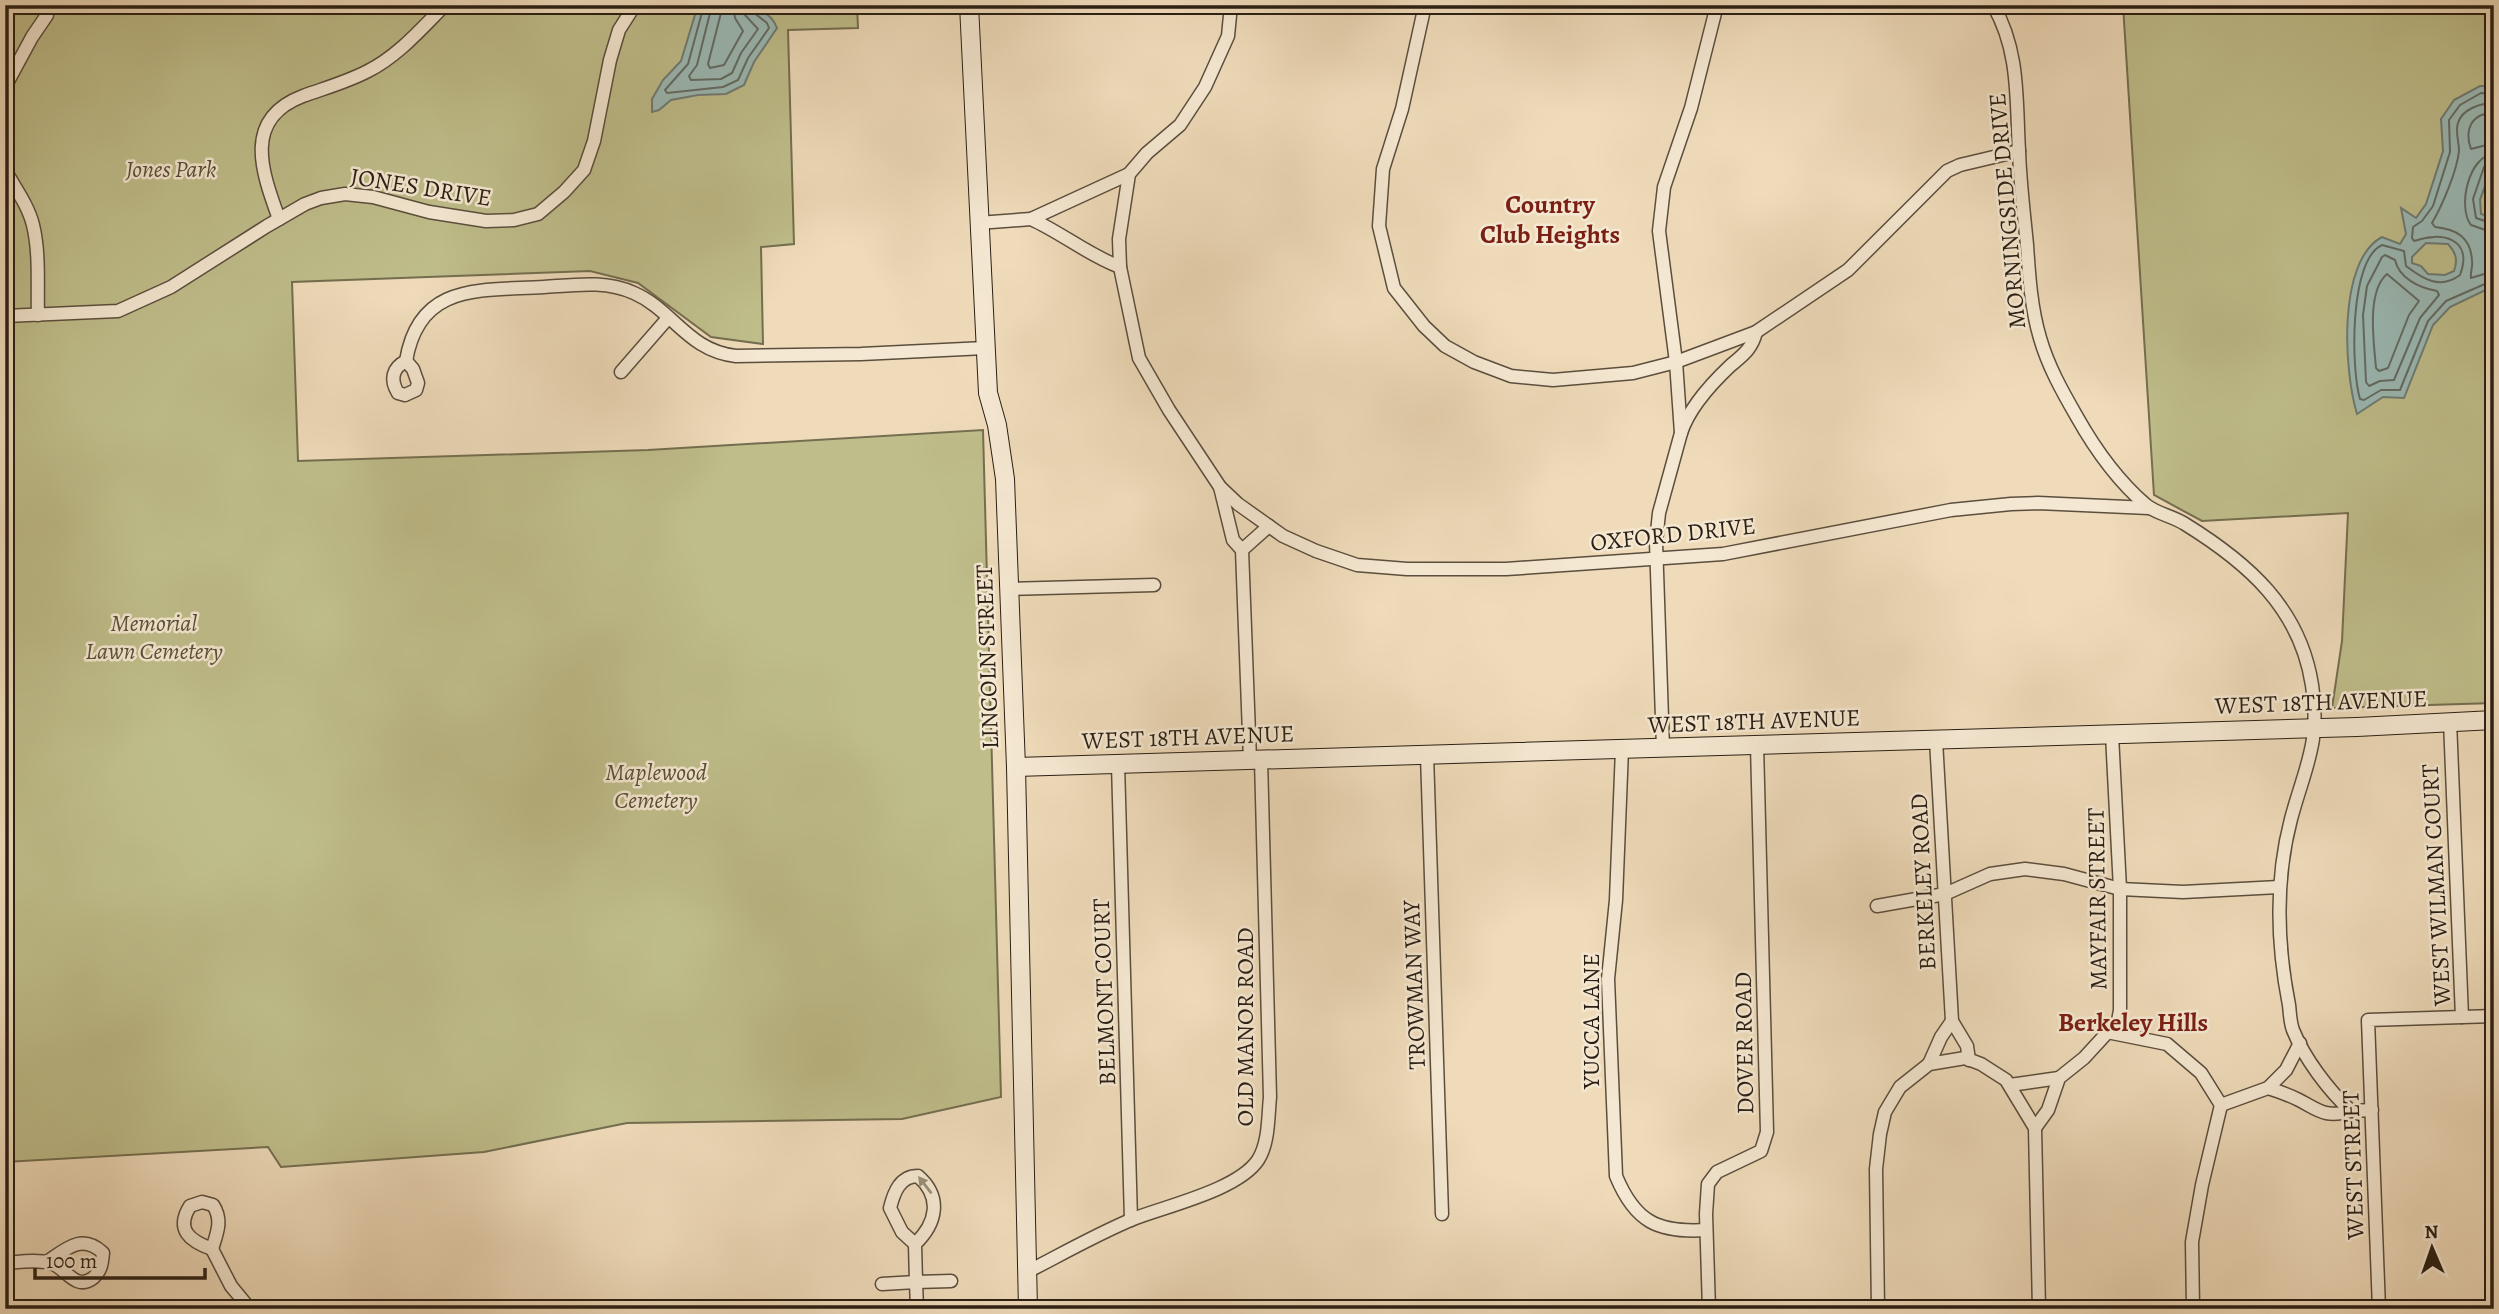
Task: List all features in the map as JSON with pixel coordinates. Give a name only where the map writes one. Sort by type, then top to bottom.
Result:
[{"type":"street","points":[[279,219],[264,168],[261,142],[264,126],[275,111],[300,97],[369,71],[391,56],[446,5]]},
{"type":"street","name":"JONES DRIVE","points":[[5,316],[118,311],[171,288],[305,204],[345,194],[373,197],[429,212],[486,221],[514,220],[538,214],[584,170],[594,141],[610,60],[619,30],[635,5]]},
{"type":"street","name":"LINCOLN STREET","points":[[969,5],[988,393],[997,425],[1005,479],[1016,767],[1028,1309]]},
{"type":"street","points":[[978,223],[1031,219],[1129,174],[1147,153],[1180,125],[1205,87],[1227,36],[1231,5]]},
{"type":"street","points":[[1425,5],[1402,109],[1384,169],[1379,226],[1394,288],[1424,326],[1445,346],[1474,362],[1511,376],[1553,380],[1633,373],[1676,362],[1756,332],[1848,270],[1947,171],[1960,165],[2019,151]]},
{"type":"street","points":[[1681,433],[1676,362],[1659,231],[1664,187],[1691,107],[1717,5]]},
{"type":"street","name":"MORNINGSIDE DRIVE","points":[[1993,5],[2012,49],[2018,90],[2019,151],[2030,286],[2039,335],[2051,370],[2078,420],[2108,465],[2149,508],[2182,522],[2239,560],[2276,597],[2298,639],[2312,682],[2315,729],[2305,777],[2291,820],[2279,887],[2281,972],[2292,1028],[2335,1097],[2351,1111]]},
{"type":"street","points":[[5,87],[47,15]]},
{"type":"street","points":[[5,170],[25,204],[33,224],[38,315]]},
{"type":"street","points":[[1129,174],[1119,239],[1120,267],[1139,358],[1169,410],[1220,486],[1233,540],[1242,550],[1269,526]]},
{"type":"street","points":[[1031,219],[1120,267]]},
{"type":"street","points":[[406,361],[409,345],[425,314],[440,302],[459,293],[482,289],[576,284],[610,285],[635,293],[696,341],[717,354],[860,354],[985,348]]},
{"type":"street","points":[[621,372],[668,318]]},
{"type":"street","points":[[1663,748],[1655,560],[1659,513],[1681,433],[1707,391],[1747,353],[1754,343],[1756,332]]},
{"type":"street","name":"OXFORD DRIVE","points":[[1220,486],[1238,504],[1283,536],[1357,565],[1395,568],[1506,569],[1723,554],[1951,510],[2038,503],[2149,508]]},
{"type":"street","name":"OLD MANOR ROAD","points":[[1027,1272],[1131,1220],[1211,1192],[1244,1173],[1258,1160],[1266,1138],[1270,1097],[1256,760],[1242,550]]},
{"type":"street","points":[[1009,589],[1153,585]]},
{"type":"street","name":"WEST 18TH AVENUE","points":[[1016,767],[2315,729],[2494,720]]},
{"type":"street","name":"WEST WILMAN COURT","points":[[2450,721],[2462,1017],[2494,1016]]},
{"type":"street","name":"MAYFAIR STREET","points":[[2059,1078],[2084,1058],[2118,1021],[2120,1010],[2120,889],[2112,735]]},
{"type":"street","name":"BERKELEY ROAD","points":[[1936,740],[1952,1021],[1966,1046],[1969,1060]]},
{"type":"street","name":"DOVER ROAD","points":[[1709,1309],[1707,1184],[1717,1172],[1761,1152],[1767,1132],[1757,745]]},
{"type":"street","name":"YUCCA LANE","points":[[1622,749],[1616,900],[1608,979],[1616,1176],[1624,1195],[1639,1215],[1658,1227],[1682,1231],[1706,1230]]},
{"type":"street","name":"TROWMAN WAY","points":[[1427,755],[1442,1214]]},
{"type":"street","name":"BELMONT COURT","points":[[1118,764],[1131,1220]]},
{"type":"street","points":[[1877,906],[1945,894],[1990,874],[2025,869],[2064,874],[2120,889],[2183,892],[2279,887]]},
{"type":"street","name":"WEST STREET","points":[[2379,1309],[2368,1020],[2462,1017]]},
{"type":"street","points":[[1929,1064],[1941,1037],[1952,1021]]},
{"type":"street","points":[[2107,1032],[2167,1044],[2201,1073],[2221,1105],[2192,1242],[2193,1309]]},
{"type":"street","points":[[2221,1105],[2268,1088],[2286,1070],[2300,1043]]},
{"type":"street","points":[[1878,1309],[1876,1169],[1885,1112],[1900,1087],[1929,1064],[1953,1059],[1981,1064],[2006,1080],[2035,1128],[2039,1309]]},
{"type":"street","points":[[2010,1085],[2059,1078],[2048,1110],[2035,1128]]},
{"type":"street","points":[[2268,1088],[2298,1099],[2322,1113],[2335,1115],[2372,1110]]},
{"type":"street","points":[[915,1244],[902,1232],[890,1209],[902,1180],[909,1176],[918,1176],[924,1181],[935,1205],[935,1214],[928,1230],[915,1244],[917,1309]]},
{"type":"street","points":[[212,1249],[231,1286],[250,1309]]},
{"type":"street","points":[[5,1263],[47,1262]]},
{"type":"street","points":[[882,1284],[951,1281]]},
{"type":"green space","name":"Maplewood Cemetery","points":[[5,5],[857,5],[858,28],[788,30],[794,244],[761,247],[763,344],[711,337],[638,283],[590,271],[292,282],[298,461],[648,450],[983,430],[1001,1097],[902,1119],[627,1123],[484,1152],[281,1167],[268,1147],[5,1162]]},
{"type":"green space","points":[[2123,5],[2494,5],[2494,703],[2332,708],[2342,641],[2348,513],[2202,521],[2154,495]]},
{"type":"water","points":[[698,5],[754,8],[772,19],[777,28],[754,62],[744,85],[726,94],[671,100],[652,112],[652,99],[663,80],[681,61]]},
{"type":"water","points":[[2480,86],[2494,86],[2494,161],[2480,200],[2481,214],[2494,218],[2494,286],[2450,307],[2433,325],[2404,398],[2383,397],[2357,414],[2352,395],[2347,345],[2351,292],[2357,269],[2367,250],[2382,237],[2400,244],[2406,234],[2401,208],[2416,218],[2426,204],[2443,151],[2441,119],[2454,100]],"holes":[[[2426,243],[2448,244],[2456,257],[2454,271],[2445,275],[2428,274],[2421,266],[2412,263],[2412,257]]]},
{"type":"district","name":"Country Club Heights","points":[[1550,218]]},
{"type":"district","name":"Berkeley Hills","points":[[2133,1022]]},
{"type":"park label","name":"Jones Park","points":[[171,169]]},
{"type":"park label","name":"Memorial Lawn Cemetery","points":[[154,637]]}]
